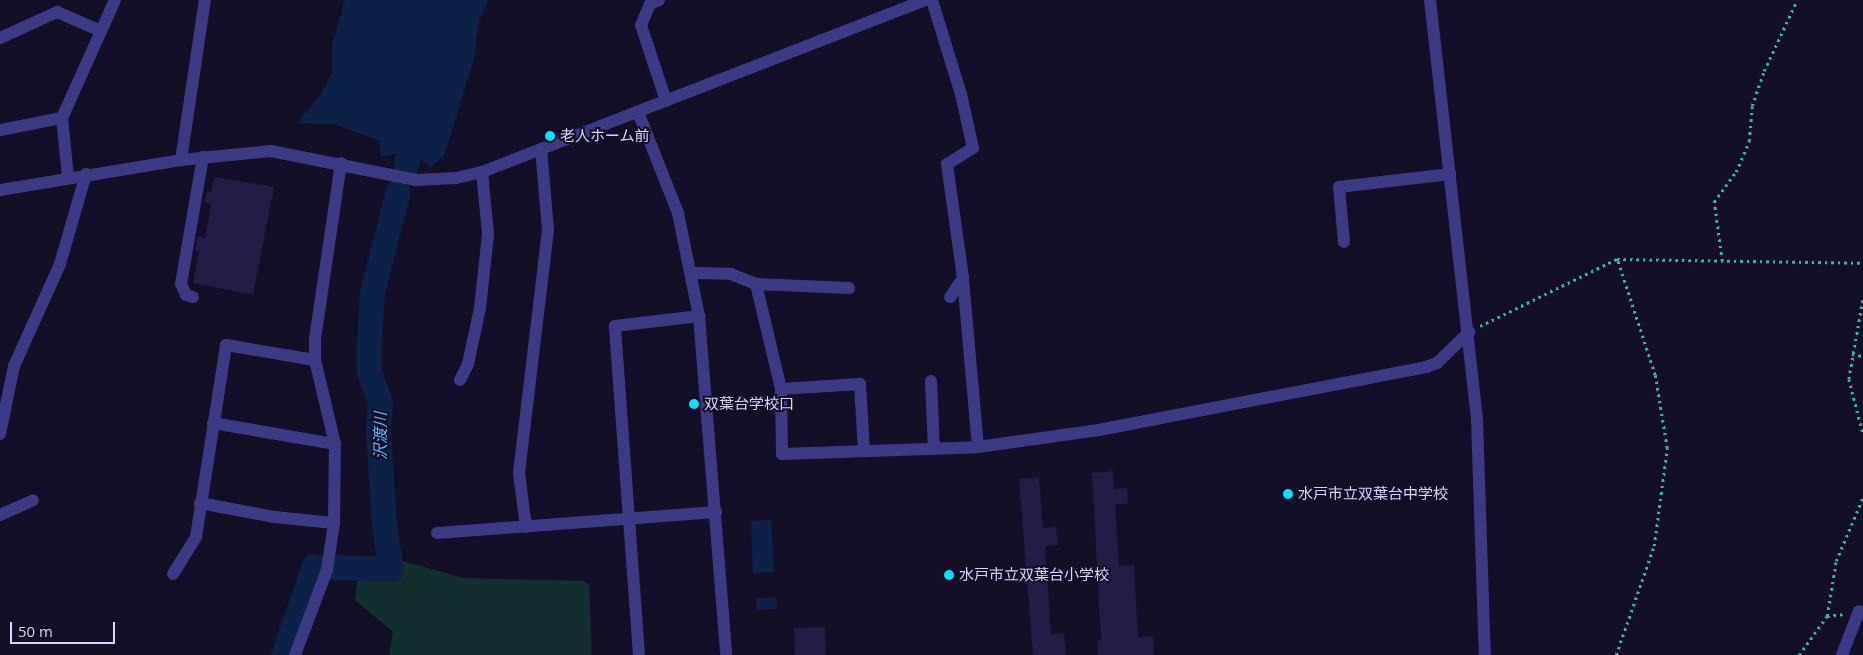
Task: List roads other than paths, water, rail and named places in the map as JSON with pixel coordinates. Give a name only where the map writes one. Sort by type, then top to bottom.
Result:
[{"type":"street","points":[[68,177],[62,118],[115,0]]},
{"type":"street","points":[[181,160],[205,0]]},
{"type":"street","points":[[659,0],[650,4],[641,25],[666,101]]},
{"type":"street","points":[[0,190],[86,174],[181,160],[271,151],[341,163],[416,180],[438,181],[482,172],[925,0]]},
{"type":"street","points":[[932,0],[961,94],[973,148],[947,164],[963,278],[978,447]]},
{"type":"street","points":[[1430,0],[1469,332],[1477,420],[1485,655]]},
{"type":"street","points":[[0,38],[57,12],[101,31]]},
{"type":"street","points":[[638,112],[678,213],[692,273],[699,316],[726,655]]},
{"type":"street","points":[[0,130],[62,118]]},
{"type":"street","points":[[526,526],[519,473],[548,230],[541,149]]},
{"type":"street","points":[[193,298],[186,295],[181,284],[203,157]]},
{"type":"street","points":[[295,655],[326,570],[334,523],[335,444],[315,360],[315,339],[341,163]]},
{"type":"street","points":[[460,380],[468,364],[480,308],[488,234],[482,172]]},
{"type":"street","points":[[0,434],[14,366],[60,264],[86,174]]},
{"type":"street","points":[[1344,242],[1339,187],[1450,174]]},
{"type":"street","points":[[692,273],[731,274],[756,284],[849,288]]},
{"type":"street","points":[[950,296],[963,278]]},
{"type":"street","points":[[756,284],[782,389],[782,454],[978,447],[1099,430],[1426,367],[1437,363],[1469,332]]},
{"type":"street","points":[[640,655],[616,326],[699,316]]},
{"type":"street","points":[[173,574],[196,537],[226,345],[315,360]]},
{"type":"street","points":[[931,381],[934,449]]},
{"type":"street","points":[[782,389],[860,384],[864,451]]},
{"type":"street","points":[[213,423],[335,444]]},
{"type":"street","points":[[0,516],[33,500]]},
{"type":"street","points":[[200,503],[274,517],[334,523]]},
{"type":"street","points":[[437,533],[716,512]]},
{"type":"street","points":[[1842,655],[1859,611]]},
{"type":"water","points":[[345,0],[488,0],[479,22],[474,59],[444,156],[430,168],[421,159],[402,153],[381,156],[379,141],[335,124],[297,123],[321,94],[332,73],[332,45]]},
{"type":"water","points":[[771,520],[774,572],[753,573],[751,521]]},
{"type":"water","points":[[776,597],[777,609],[757,610],[756,598]]},
{"type":"waterway","name":"沢渡川","points":[[406,165],[414,121]]},
{"type":"waterway","name":"沢渡川","points":[[333,567],[391,569],[384,524],[378,430],[380,402],[369,372],[369,342],[372,292],[398,191]]},
{"type":"waterway","name":"沢渡川","points":[[283,655],[314,566],[319,567]]},
{"type":"place","name":"老人ホーム前","points":[[550,136]]},
{"type":"place","name":"双葉台学校口","points":[[694,404]]},
{"type":"place","name":"水戸市立双葉台中学校","points":[[1288,494]]},
{"type":"place","name":"水戸市立双葉台小学校","points":[[949,575]]}]
